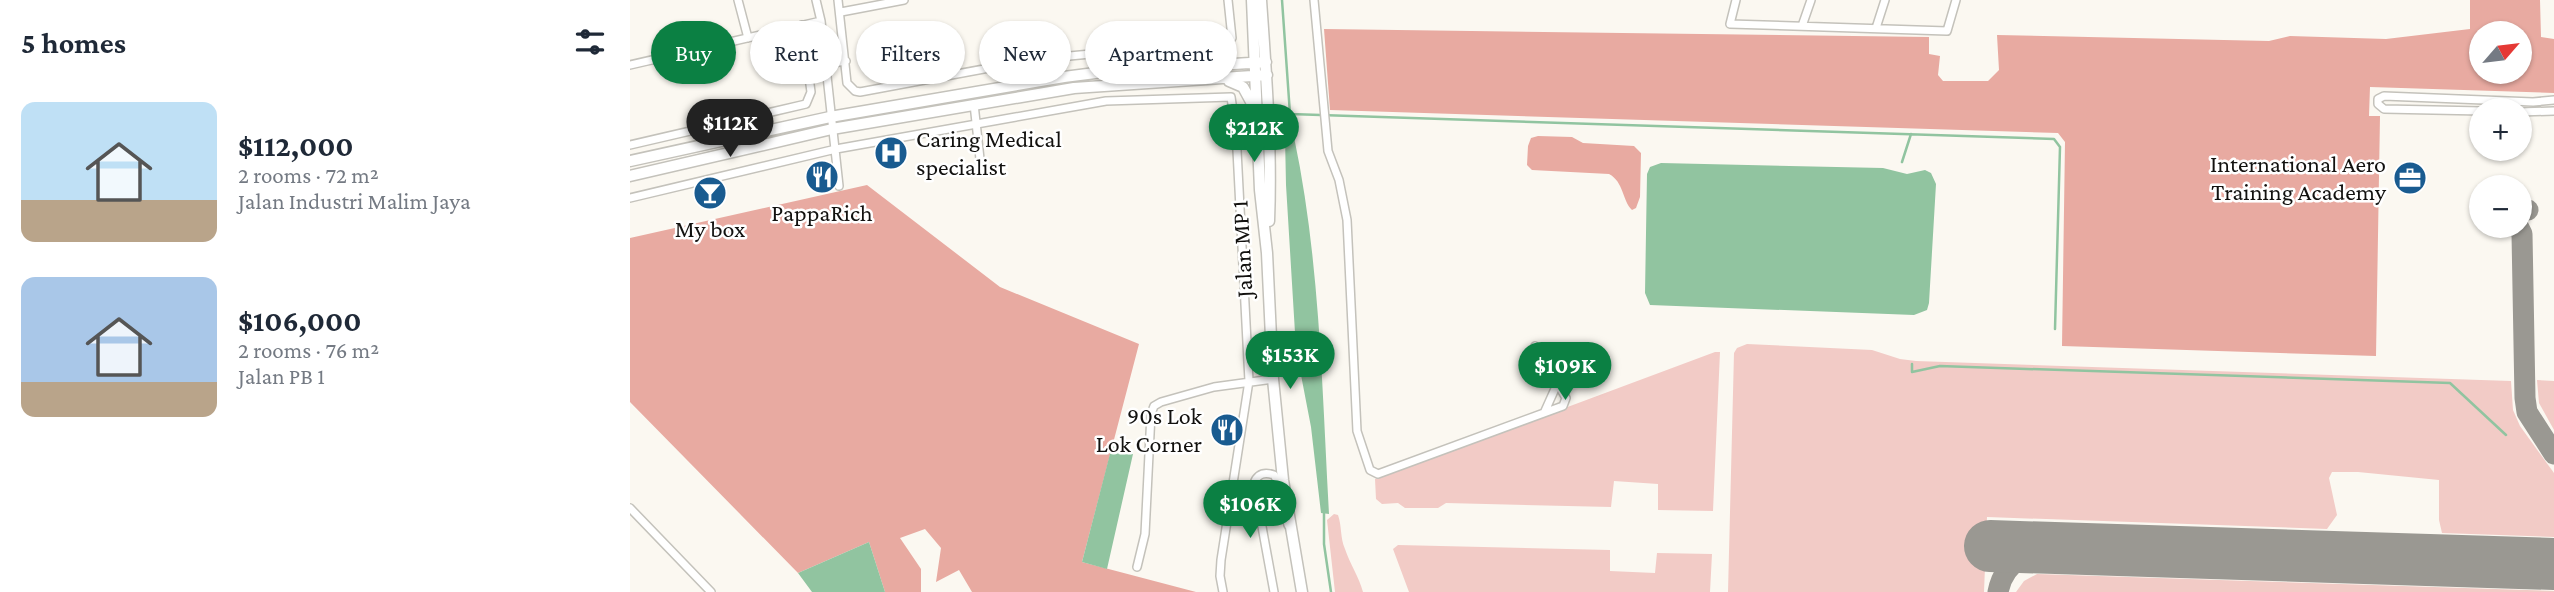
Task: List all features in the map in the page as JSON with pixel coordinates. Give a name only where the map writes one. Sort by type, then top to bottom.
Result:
[{"type":"main road","points":[[1252,0],[1253,34],[1260,63],[1267,75],[1270,189],[1268,253],[1273,379],[1283,480],[1302,592]]},
{"type":"main road","points":[[1262,0],[1260,63],[1255,76],[1260,190],[1268,253]]},
{"type":"main road","points":[[1237,60],[1250,45],[1253,34]]},
{"type":"main road","points":[[1237,65],[1260,63]]},
{"type":"main road","points":[[630,161],[830,117],[1085,75]]},
{"type":"main road","points":[[1237,78],[1267,75]]},
{"type":"main road","points":[[630,176],[832,129],[1074,88],[1139,84]]},
{"type":"main road","points":[[1235,84],[1243,87],[1258,116]]},
{"type":"street","points":[[630,65],[748,38],[738,0]]},
{"type":"street","points":[[816,0],[821,21]]},
{"type":"street","points":[[838,0],[847,83],[855,91],[1038,60],[1085,55]]},
{"type":"street","points":[[841,12],[904,0]]},
{"type":"street","points":[[1228,0],[1230,21]]},
{"type":"street","points":[[1314,0],[1330,161],[1339,180],[1347,220],[1357,431],[1370,470],[1378,474],[1563,406],[1566,402],[1558,382],[1535,346]]},
{"type":"street","points":[[1736,0],[1730,24],[1947,31],[1956,0]]},
{"type":"street","points":[[1802,26],[1811,0]]},
{"type":"street","points":[[1876,29],[1885,0]]},
{"type":"street","points":[[842,62],[846,61]]},
{"type":"street","points":[[630,145],[806,104],[810,99],[810,84]]},
{"type":"street","points":[[828,84],[839,186]]},
{"type":"street","points":[[2469,98],[2384,96],[2378,99],[2378,104],[2384,108],[2469,111]]},
{"type":"street","name":"Jalan MP 1","points":[[630,198],[836,149],[1106,101],[1232,98],[1250,381]]},
{"type":"street","points":[[2532,99],[2554,100]]},
{"type":"street","points":[[974,104],[980,159]]},
{"type":"street","points":[[2532,112],[2554,111]]},
{"type":"street","points":[[1137,567],[1145,534],[1152,410],[1161,402],[1214,387],[1273,379]]},
{"type":"street","points":[[1223,589],[1221,560],[1227,513],[1250,381]]},
{"type":"street","points":[[1545,412],[1558,382]]},
{"type":"street","points":[[1274,592],[1254,483],[1260,474],[1267,472],[1274,475],[1278,482],[1284,517],[1291,532]]},
{"type":"street","points":[[630,508],[705,590]]},
{"type":"shaded area","points":[[2470,0],[2540,0],[2541,37],[2554,39],[2554,93],[2370,87],[2369,116],[2380,116],[2376,356],[2062,346],[2065,142],[2058,133],[1330,110],[1324,29],[1929,37],[1929,54],[1940,56],[1938,75],[1943,81],[1988,81],[1999,70],[1997,35],[2269,41],[2290,36],[2386,39],[2469,29],[2469,84],[2532,84],[2532,21],[2470,21]]},
{"type":"shaded area","points":[[1285,137],[1294,137],[1315,277],[1329,514],[1321,513],[1311,427],[1296,349]]},
{"type":"shaded area","points":[[1572,137],[1583,143],[1634,146],[1641,153],[1640,197],[1636,208],[1632,210],[1618,182],[1609,174],[1532,170],[1527,165],[1528,146],[1531,138]]},
{"type":"shaded area","points":[[1661,163],[1883,168],[1907,174],[1925,170],[1931,173],[1936,184],[1927,310],[1914,315],[1650,305],[1645,293],[1647,174],[1650,167]]},
{"type":"shaded area","points":[[867,185],[1000,287],[1139,344],[1082,562],[1196,592],[972,592],[959,570],[936,582],[941,548],[925,529],[900,538],[921,569],[921,592],[885,592],[869,542],[798,573],[630,402],[630,238]]},
{"type":"shaded area","points":[[1747,344],[1872,350],[1916,361],[2511,381],[2513,410],[2520,426],[2554,473],[2554,537],[2442,533],[2439,520],[2439,480],[2332,472],[2329,478],[2337,515],[2327,529],[1987,517],[1984,592],[1728,592],[1734,353],[1737,348]]},
{"type":"shaded area","points":[[1720,352],[1713,511],[1658,510],[1658,484],[1614,481],[1611,507],[1446,503],[1438,508],[1405,508],[1398,503],[1382,504],[1376,499],[1375,479]]},
{"type":"shaded area","points":[[2537,380],[2554,381],[2554,430],[2539,403]]},
{"type":"shaded area","points":[[1112,446],[1133,454],[1107,569],[1082,562]]},
{"type":"shaded area","points":[[1334,514],[1338,515],[1343,545],[1363,592],[1335,592],[1327,520]]},
{"type":"shaded area","points":[[869,542],[885,592],[812,592],[798,573]]},
{"type":"shaded area","points":[[1398,545],[1610,550],[1610,571],[1655,573],[1657,553],[1712,554],[1710,592],[1409,592],[1393,549]]},
{"type":"shaded area","points":[[2037,574],[2554,592],[2016,592],[2024,581]]},
{"type":"waterway","points":[[1282,0],[1290,114],[2054,139],[2060,147],[2055,329]]},
{"type":"waterway","points":[[1290,114],[1291,139]]},
{"type":"waterway","points":[[1902,162],[1911,134]]},
{"type":"waterway","points":[[1912,364],[1912,372],[1940,366],[2450,383],[2506,435]]},
{"type":"waterway","points":[[1324,511],[1324,544],[1331,592]]},
{"type":"taxiway","points":[[2522,238],[2527,412],[2554,454]]},
{"type":"taxiway","points":[[1998,592],[2002,580],[2014,563],[2031,554],[2064,549]]},
{"type":"taxiway","points":[[2547,564],[2554,562]]},
{"type":"runway","points":[[1990,546],[2554,564]]},
{"type":"place","name":"Caring Medical specialist","points":[[891,153]]},
{"type":"place","name":"PappaRich","points":[[822,177]]},
{"type":"place","name":"International Aero Training Academy","points":[[2410,178]]},
{"type":"place","name":"My box","points":[[710,193]]},
{"type":"place","name":"90s Lok Lok Corner","points":[[1227,430]]}]
